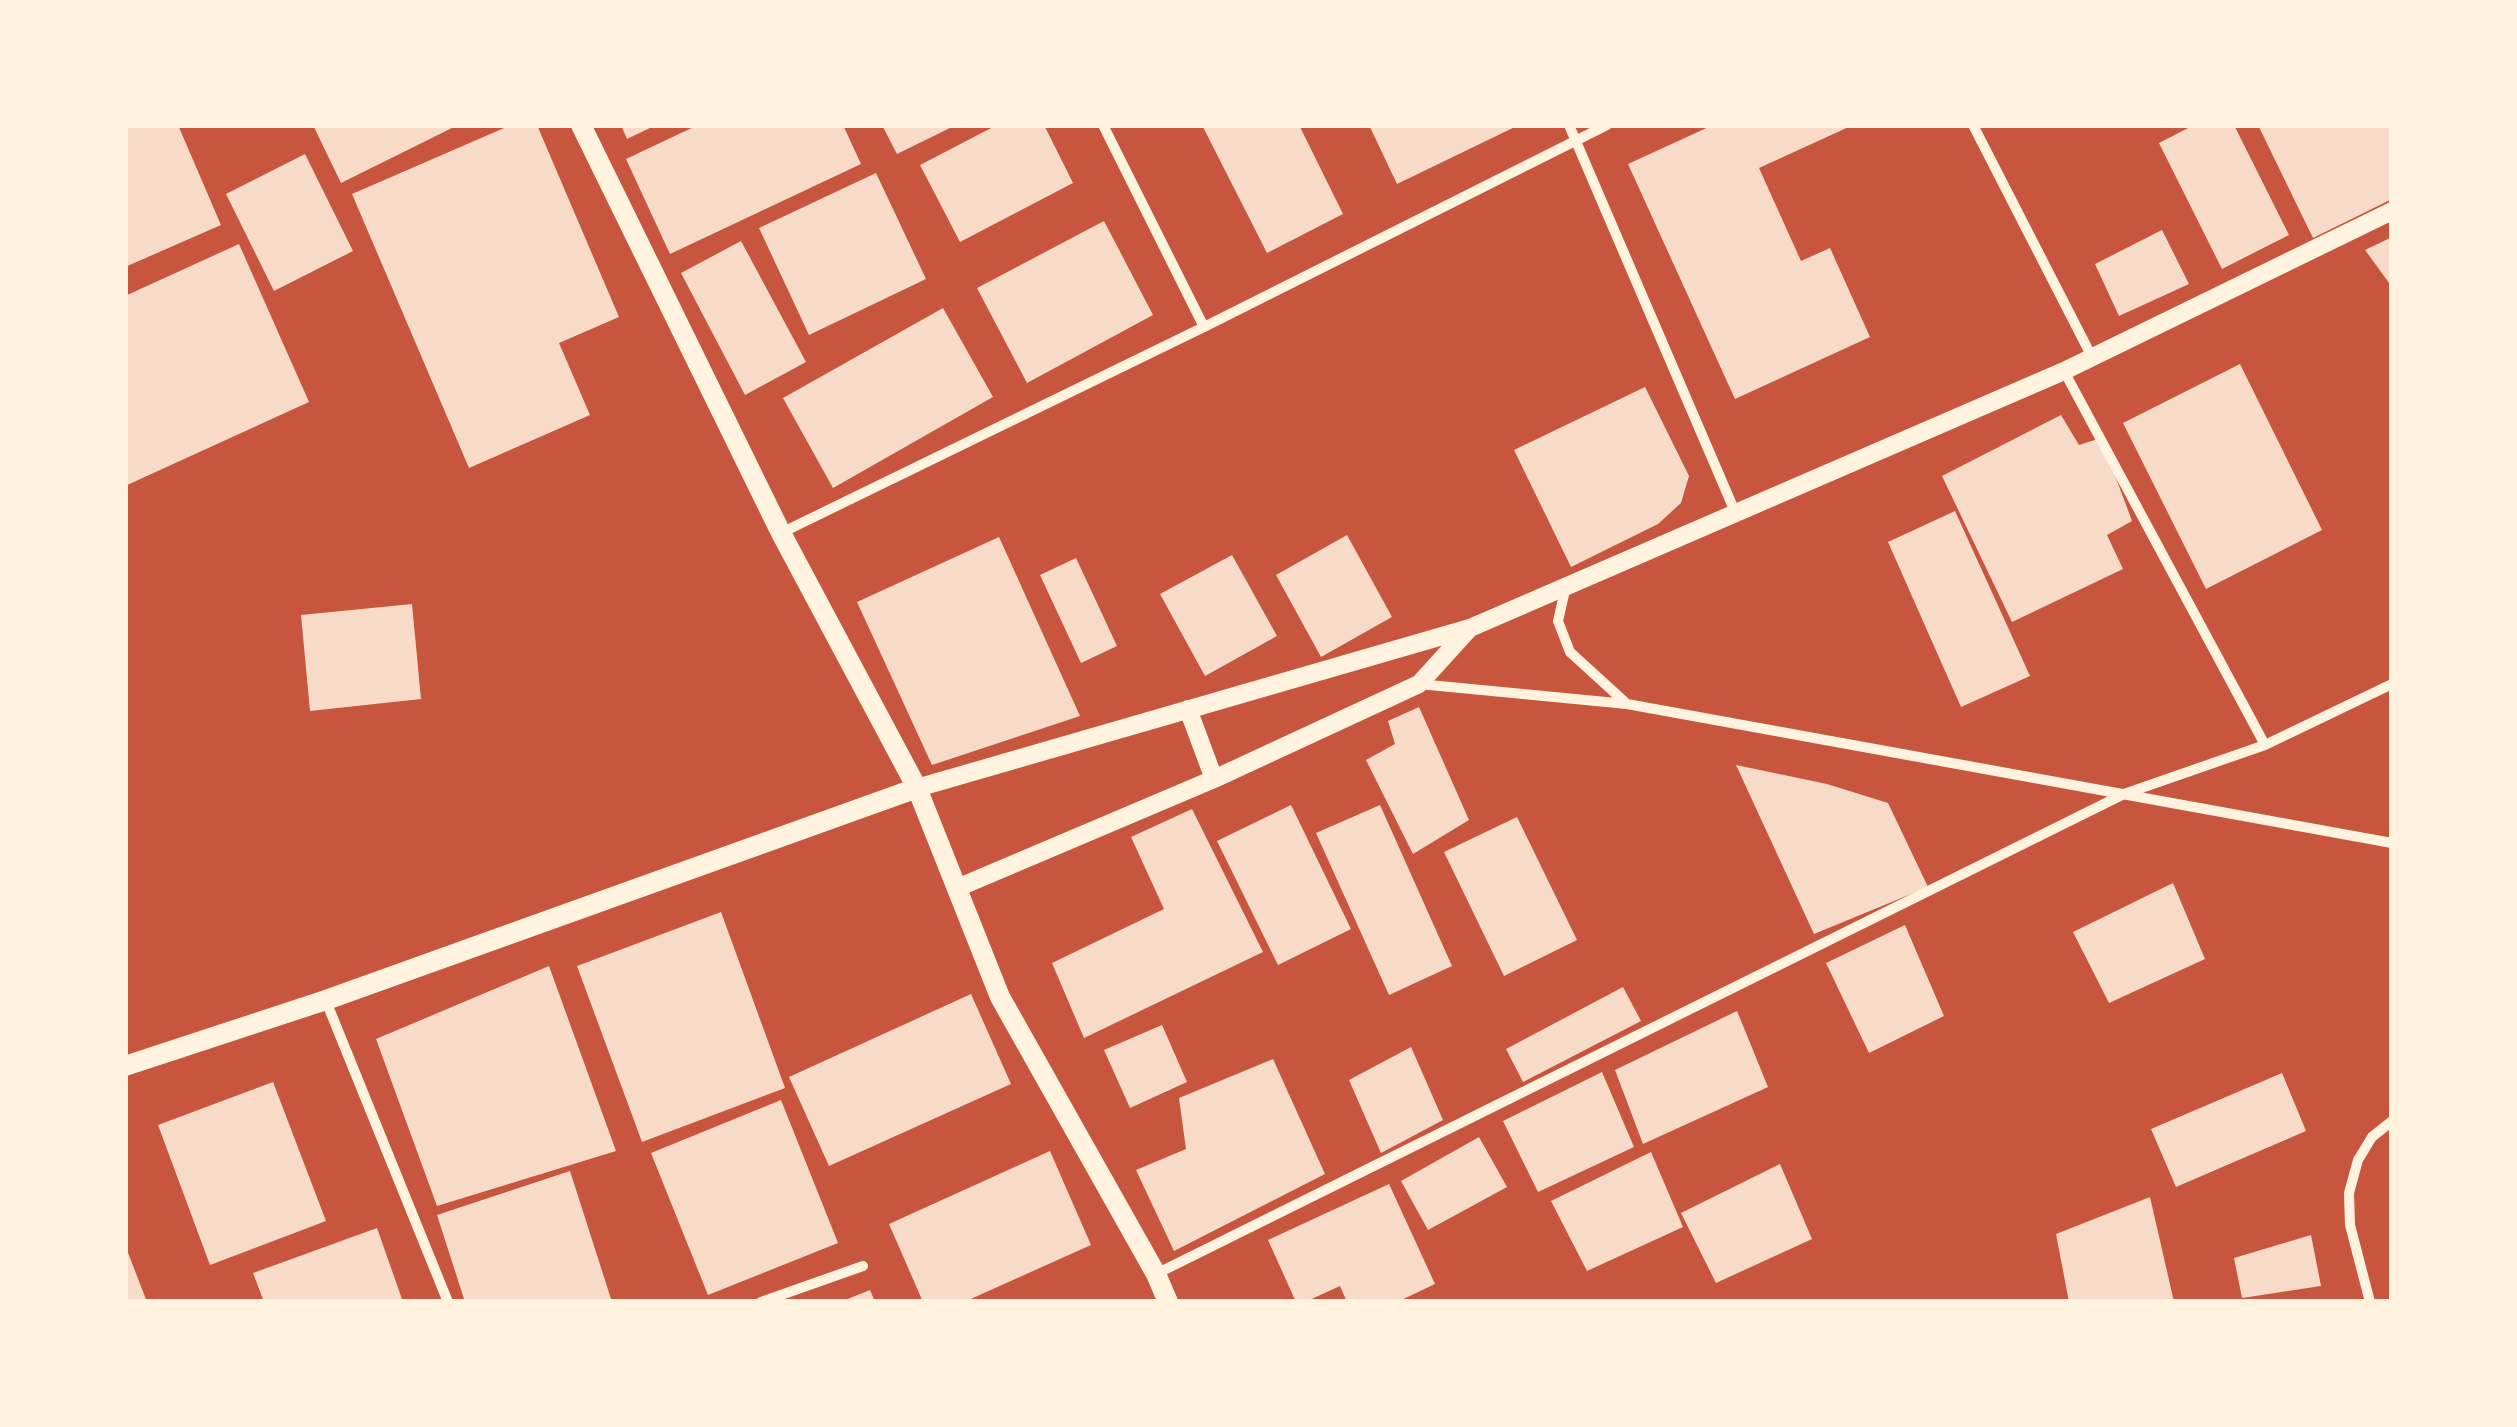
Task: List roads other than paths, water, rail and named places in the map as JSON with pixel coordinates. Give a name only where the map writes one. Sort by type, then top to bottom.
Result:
[{"type":"main road","points":[[582,125],[780,533],[917,788],[1000,996],[1168,1302]]},
{"type":"main road","points":[[125,1066],[326,1000],[917,788]]},
{"type":"street","points":[[1104,125],[1204,327]]},
{"type":"street","points":[[1569,125],[1736,515]]},
{"type":"street","points":[[780,533],[1607,125]]},
{"type":"street","points":[[1973,125],[2092,357]]},
{"type":"street","points":[[917,788],[1470,628],[2064,371],[2392,211]]},
{"type":"street","points":[[2064,371],[2265,745]]},
{"type":"street","points":[[1566,586],[1558,621],[1570,652],[1628,704]]},
{"type":"street","points":[[957,888],[1214,779],[1419,684],[1470,628]]},
{"type":"street","points":[[1419,684],[1628,704],[2392,843]]},
{"type":"street","points":[[1156,1274],[2124,794],[2265,745],[2392,684]]},
{"type":"street","points":[[1188,710],[1214,779]]},
{"type":"street","points":[[326,1000],[448,1302]]},
{"type":"street","points":[[2370,1302],[2350,1225],[2349,1194],[2358,1160],[2372,1137],[2392,1121]]},
{"type":"street","points":[[761,1302],[863,1266]]}]
